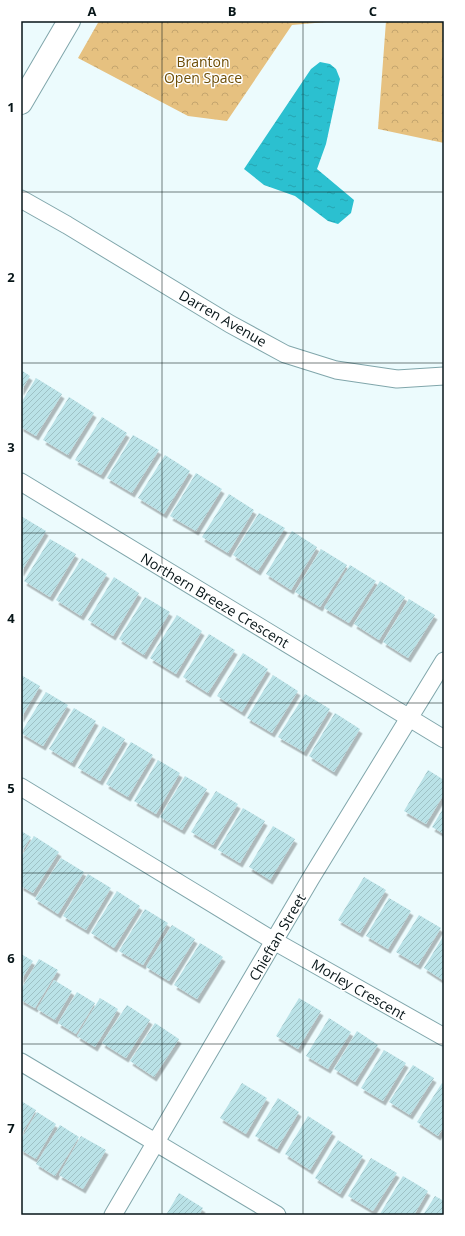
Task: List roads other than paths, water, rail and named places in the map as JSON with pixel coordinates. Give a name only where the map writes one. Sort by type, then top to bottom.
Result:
[{"type":"street","points":[[21,103],[69,21]]},
{"type":"street","name":"Darren Avenue","points":[[21,199],[67,225],[230,324],[285,354],[336,370],[397,379],[444,376]]},
{"type":"street","name":"Northern Breeze Crescent","points":[[21,482],[409,718]]},
{"type":"street","name":"Chieftan Street","points":[[113,1215],[274,941],[444,661]]},
{"type":"street","points":[[409,718],[444,739]]},
{"type":"street","points":[[21,786],[274,941]]},
{"type":"street","name":"Morley Crescent","points":[[274,941],[444,1037]]},
{"type":"street","points":[[21,1062],[277,1215]]},
{"type":"water","points":[[320,62],[330,64],[336,69],[340,79],[326,144],[317,169],[354,200],[351,213],[338,224],[328,221],[295,196],[264,185],[244,169],[311,69]]},
{"type":"park label","name":"Branton Open Space","points":[[203,70]]}]
